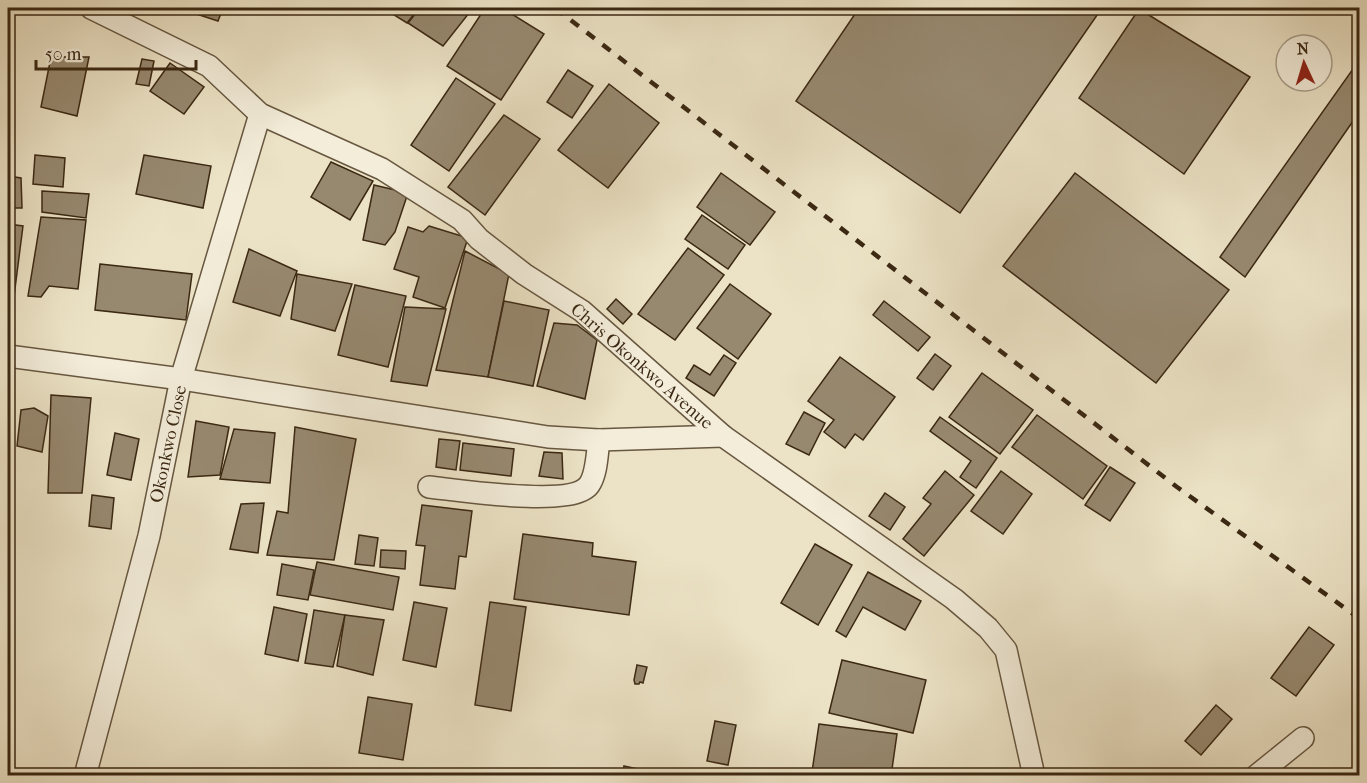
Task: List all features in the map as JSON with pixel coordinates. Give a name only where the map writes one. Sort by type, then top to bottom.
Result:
[{"type":"street","name":"Chris Okonkwo Avenue","points":[[91,8],[208,66],[260,114],[382,169],[462,220],[479,239],[524,274],[582,311],[723,436],[954,599],[988,628],[1005,650],[1034,776]]},
{"type":"street","name":"Okonkwo Close","points":[[85,776],[149,536],[181,379],[260,114]]},
{"type":"street","points":[[8,356],[181,379],[508,432],[599,440],[723,436]]},
{"type":"street","points":[[429,487],[508,495],[564,497],[575,495],[588,486],[592,478],[599,440]]},
{"type":"street","points":[[1256,776],[1303,738]]},
{"type":"building","points":[[178,8],[223,8],[218,21]]},
{"type":"building","points":[[383,8],[419,8],[407,23]]},
{"type":"building","points":[[420,8],[473,8],[443,46],[408,23]]},
{"type":"building","points":[[485,8],[502,8],[544,34],[501,100],[447,66]]},
{"type":"building","points":[[859,8],[1102,8],[960,213],[796,101]]},
{"type":"building","points":[[1139,9],[1250,77],[1184,174],[1079,98]]},
{"type":"building","points":[[51,57],[89,57],[77,116],[41,107]]},
{"type":"building","points":[[142,59],[154,61],[149,86],[136,84]]},
{"type":"building","points":[[1360,59],[1360,111],[1245,277],[1220,257]]},
{"type":"building","points":[[170,63],[204,87],[184,114],[150,91]]},
{"type":"building","points":[[568,70],[593,86],[572,118],[547,102]]},
{"type":"building","points":[[456,78],[495,104],[449,171],[411,145]]},
{"type":"building","points":[[609,84],[659,123],[608,188],[558,150]]},
{"type":"building","points":[[504,115],[540,139],[485,215],[448,187]]},
{"type":"building","points":[[35,155],[65,158],[63,187],[33,184]]},
{"type":"building","points":[[144,155],[211,166],[203,208],[136,194]]},
{"type":"building","points":[[331,162],[373,181],[350,220],[311,197]]},
{"type":"building","points":[[721,173],[775,212],[750,245],[697,207]]},
{"type":"building","points":[[1075,173],[1229,290],[1156,383],[1003,266]]},
{"type":"building","points":[[8,176],[21,178],[22,208],[12,208],[12,212],[8,211]]},
{"type":"building","points":[[374,185],[408,193],[395,232],[385,245],[363,240]]},
{"type":"building","points":[[42,191],[89,194],[86,218],[42,212]]},
{"type":"building","points":[[702,215],[745,245],[728,269],[685,239]]},
{"type":"building","points":[[41,217],[86,220],[78,289],[49,286],[41,297],[28,296]]},
{"type":"building","points":[[8,224],[23,226],[13,304],[8,303]]},
{"type":"building","points":[[429,226],[468,238],[445,308],[413,297],[419,277],[394,269],[408,227],[423,232]]},
{"type":"building","points":[[688,248],[724,275],[675,340],[638,314]]},
{"type":"building","points":[[249,249],[297,271],[280,316],[233,302]]},
{"type":"building","points":[[465,251],[509,274],[488,377],[436,370]]},
{"type":"building","points":[[100,264],[192,274],[186,320],[95,310]]},
{"type":"building","points":[[297,274],[352,284],[335,331],[291,319]]},
{"type":"building","points":[[730,284],[771,314],[738,359],[697,328]]},
{"type":"building","points":[[355,285],[406,296],[388,367],[338,355]]},
{"type":"building","points":[[616,299],[632,314],[623,324],[607,309]]},
{"type":"building","points":[[504,301],[549,310],[533,386],[488,377]]},
{"type":"building","points":[[884,301],[930,337],[918,351],[873,315]]},
{"type":"building","points":[[405,307],[446,309],[427,386],[391,381]]},
{"type":"building","points":[[554,323],[577,325],[597,340],[585,399],[537,386]]},
{"type":"building","points":[[935,354],[951,366],[933,390],[917,378]]},
{"type":"building","points":[[724,355],[736,363],[714,396],[686,378],[694,365],[710,375]]},
{"type":"building","points":[[840,357],[895,397],[863,440],[855,434],[845,448],[824,432],[834,420],[808,401]]},
{"type":"building","points":[[982,373],[1033,410],[1000,454],[949,417]]},
{"type":"building","points":[[51,395],[91,398],[82,493],[48,493]]},
{"type":"building","points":[[34,408],[48,416],[42,452],[17,446],[21,410]]},
{"type":"building","points":[[804,412],[825,423],[809,455],[786,444]]},
{"type":"building","points":[[1037,415],[1107,466],[1083,499],[1012,447]]},
{"type":"building","points":[[940,417],[997,458],[976,488],[960,477],[971,461],[930,431]]},
{"type":"building","points":[[196,421],[229,427],[220,475],[188,477]]},
{"type":"building","points":[[295,427],[356,439],[334,560],[267,555],[277,511],[288,513]]},
{"type":"building","points":[[234,429],[275,433],[270,483],[220,479]]},
{"type":"building","points":[[115,433],[139,439],[131,480],[107,475]]},
{"type":"building","points":[[439,439],[460,441],[456,470],[436,467]]},
{"type":"building","points":[[463,443],[514,449],[511,476],[460,470]]},
{"type":"building","points":[[544,452],[562,453],[563,479],[539,476]]},
{"type":"building","points":[[1110,467],[1135,483],[1110,521],[1085,505]]},
{"type":"building","points":[[945,471],[974,495],[924,556],[903,539],[931,504],[923,498]]},
{"type":"building","points":[[1001,471],[1032,494],[1003,534],[971,511]]},
{"type":"building","points":[[885,493],[905,507],[890,530],[869,516]]},
{"type":"building","points":[[92,495],[114,498],[111,529],[89,526]]},
{"type":"building","points":[[264,503],[258,553],[230,549],[241,504]]},
{"type":"building","points":[[422,505],[472,511],[466,557],[459,556],[455,589],[420,585],[425,546],[416,545]]},
{"type":"building","points":[[523,534],[593,543],[592,556],[636,562],[629,615],[514,599]]},
{"type":"building","points":[[359,535],[378,538],[374,566],[355,564]]},
{"type":"building","points":[[815,544],[852,565],[818,625],[781,603]]},
{"type":"building","points":[[381,550],[406,551],[405,569],[380,567]]},
{"type":"building","points":[[317,562],[399,577],[393,610],[310,595]]},
{"type":"building","points":[[282,564],[314,570],[308,600],[277,595]]},
{"type":"building","points":[[868,572],[921,601],[905,630],[863,607],[846,637],[836,631]]},
{"type":"building","points":[[414,602],[447,608],[436,667],[403,660]]},
{"type":"building","points":[[490,602],[526,607],[511,711],[475,705]]},
{"type":"building","points":[[274,607],[307,614],[298,661],[265,654]]},
{"type":"building","points":[[314,610],[345,615],[333,667],[305,663]]},
{"type":"building","points":[[345,615],[384,620],[373,675],[337,666]]},
{"type":"building","points":[[1309,627],[1334,645],[1296,696],[1271,678]]},
{"type":"building","points":[[842,660],[926,680],[913,733],[829,713]]},
{"type":"building","points":[[637,665],[647,667],[643,683],[635,684],[634,680]]},
{"type":"building","points":[[368,697],[412,704],[403,760],[359,753]]},
{"type":"building","points":[[1216,705],[1232,719],[1201,755],[1185,741]]},
{"type":"building","points":[[715,721],[736,725],[728,765],[707,761]]},
{"type":"building","points":[[819,724],[897,734],[891,776],[840,776],[812,772]]},
{"type":"building","points":[[624,766],[643,770],[642,776],[622,776]]},
{"type":"railway","points":[[555,8],[1177,487],[1360,619]]}]
